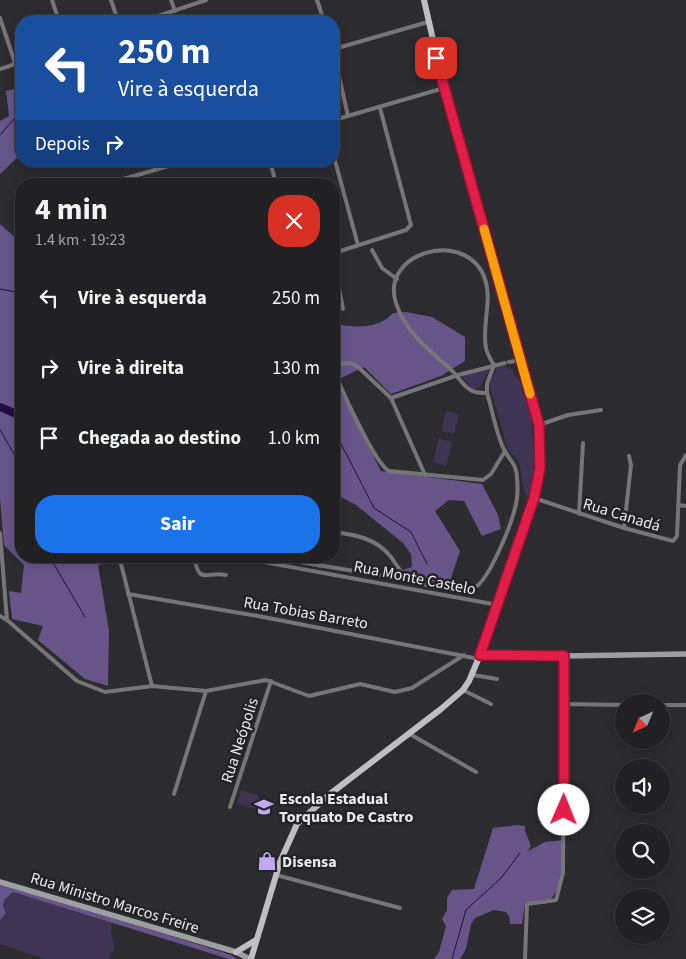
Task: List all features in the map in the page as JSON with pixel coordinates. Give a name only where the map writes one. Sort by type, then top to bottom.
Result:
[{"type":"main road","points":[[249,959],[291,834],[303,817],[462,690],[472,675],[480,657],[534,498],[540,468],[539,425],[444,88],[424,0]]},
{"type":"main road","points":[[480,657],[686,654]]},
{"type":"main road","name":"Rua Ministro Marcos Freire","points":[[0,882],[249,959]]},
{"type":"main road","points":[[237,955],[257,939]]},
{"type":"street","points":[[52,0],[57,15]]},
{"type":"street","points":[[111,0],[116,15]]},
{"type":"street","points":[[171,0],[175,11]]},
{"type":"street","points":[[166,15],[206,0]]},
{"type":"street","points":[[317,0],[322,15]]},
{"type":"street","points":[[0,18],[15,64],[0,69]]},
{"type":"street","points":[[340,46],[428,22]]},
{"type":"street","points":[[340,81],[348,116]]},
{"type":"street","points":[[340,118],[444,88]]},
{"type":"street","points":[[340,251],[406,230],[412,221],[380,108]]},
{"type":"street","points":[[127,178],[165,167]]},
{"type":"street","points":[[340,179],[358,245]]},
{"type":"street","points":[[372,250],[382,268],[397,279]]},
{"type":"street","points":[[303,563],[411,580],[459,591],[474,588],[480,584],[499,550],[515,508],[517,495],[516,469],[514,462],[505,451],[487,393],[487,384],[494,365],[486,348],[488,306],[486,285],[482,272],[468,257],[455,251],[443,250],[416,256],[406,264],[397,279],[396,302],[409,328],[422,344],[458,375],[471,392],[487,393]]},
{"type":"street","points":[[340,290],[344,309]]},
{"type":"street","points":[[391,398],[458,375],[520,360]]},
{"type":"street","points":[[340,364],[351,363],[358,367],[391,398],[425,475]]},
{"type":"street","points":[[340,384],[384,468],[388,471],[483,480],[491,474],[505,451]]},
{"type":"street","points":[[539,425],[568,416],[602,410]]},
{"type":"street","points":[[579,514],[582,443]]},
{"type":"street","name":"Rua Canadá","points":[[534,498],[624,528],[673,541],[677,536],[680,465],[686,455]]},
{"type":"street","points":[[624,528],[631,465],[629,456]]},
{"type":"street","points":[[678,506],[686,506]]},
{"type":"street","points":[[0,532],[7,620]]},
{"type":"street","points":[[340,533],[370,539],[390,555],[403,574],[411,580]]},
{"type":"street","points":[[121,563],[152,686]]},
{"type":"street","points":[[195,563],[196,570],[203,576],[226,575]]},
{"type":"street","name":"Rua Monte Castelo","points":[[270,563],[498,605]]},
{"type":"street","name":"Rua Tobias Barreto","points":[[128,594],[480,657]]},
{"type":"street","points":[[0,616],[84,685],[113,692],[152,686],[206,691],[260,680],[270,681],[309,696],[360,684],[395,692],[412,688],[464,655]]},
{"type":"street","points":[[525,959],[525,910],[528,902],[556,900],[563,873],[564,656]]},
{"type":"street","points":[[472,675],[497,679]]},
{"type":"street","name":"Rua Neópolis","points":[[230,807],[270,681]]},
{"type":"street","points":[[462,690],[491,704]]},
{"type":"street","points":[[174,794],[206,691]]},
{"type":"street","points":[[564,704],[615,705]]},
{"type":"street","points":[[670,705],[686,705]]},
{"type":"street","points":[[408,733],[476,772]]},
{"type":"street","points":[[276,875],[400,908]]},
{"type":"shaded area","points":[[15,89],[15,160],[0,174],[0,121],[9,116],[6,91]]},
{"type":"shaded area","points":[[0,224],[15,237],[15,556],[4,545],[0,498]]},
{"type":"shaded area","points":[[406,312],[432,317],[465,337],[465,361],[441,376],[391,394],[364,367],[340,379],[340,325],[374,325],[393,313]]},
{"type":"shaded area","points":[[507,366],[513,370],[523,386],[531,417],[534,459],[531,501],[524,493],[519,461],[508,450],[489,384],[498,367]]},
{"type":"shaded area","points":[[490,368],[481,386],[473,390],[460,375]]},
{"type":"shaded area","points":[[340,391],[381,471],[482,484],[498,515],[501,529],[482,536],[464,501],[449,500],[435,511],[460,551],[449,584],[412,578],[402,570],[412,567],[411,554],[403,543],[356,505],[340,496]]},
{"type":"shaded area","points":[[446,411],[459,414],[454,434],[441,431]]},
{"type":"shaded area","points":[[439,438],[452,443],[446,466],[433,462]]},
{"type":"shaded area","points":[[22,563],[105,563],[98,565],[109,631],[108,686],[85,679],[38,640],[43,626],[12,619],[9,591],[21,593],[24,565]]},
{"type":"shaded area","points":[[241,790],[259,796],[255,809],[237,803]]},
{"type":"shaded area","points":[[525,826],[531,846],[528,851],[545,842],[563,840],[561,875],[556,892],[545,904],[525,903],[522,924],[510,924],[509,916],[506,912],[494,910],[475,918],[471,924],[466,949],[460,959],[434,959],[439,952],[446,926],[442,919],[447,910],[447,898],[452,890],[474,889],[493,828]]},
{"type":"shaded area","points":[[0,884],[197,944],[231,955],[237,959],[229,959],[13,892],[4,900],[3,906],[6,913],[0,920]]},
{"type":"shaded area","points":[[13,892],[112,922],[111,932],[115,948],[108,959],[45,959],[0,944],[0,920],[6,913],[3,907],[4,900]]},
{"type":"waterway","points":[[0,135],[15,118]]},
{"type":"waterway","points":[[0,289],[15,292]]},
{"type":"waterway","points":[[0,407],[15,413]]},
{"type":"waterway","points":[[0,430],[15,456]]},
{"type":"waterway","points":[[340,442],[374,508],[411,532],[427,564]]},
{"type":"waterway","points":[[53,563],[85,617]]},
{"type":"waterway","points":[[452,959],[466,910],[501,878],[520,853]]},
{"type":"slow traffic","points":[[484,229],[530,394]]},
{"type":"place","name":"Escola Estadual Torquato De Castro","points":[[264,807]]},
{"type":"place","name":"Disensa","points":[[267,861]]},
{"type":"route","points":[[436,58],[539,425],[540,468],[534,498],[480,655],[564,656],[564,810]]}]
